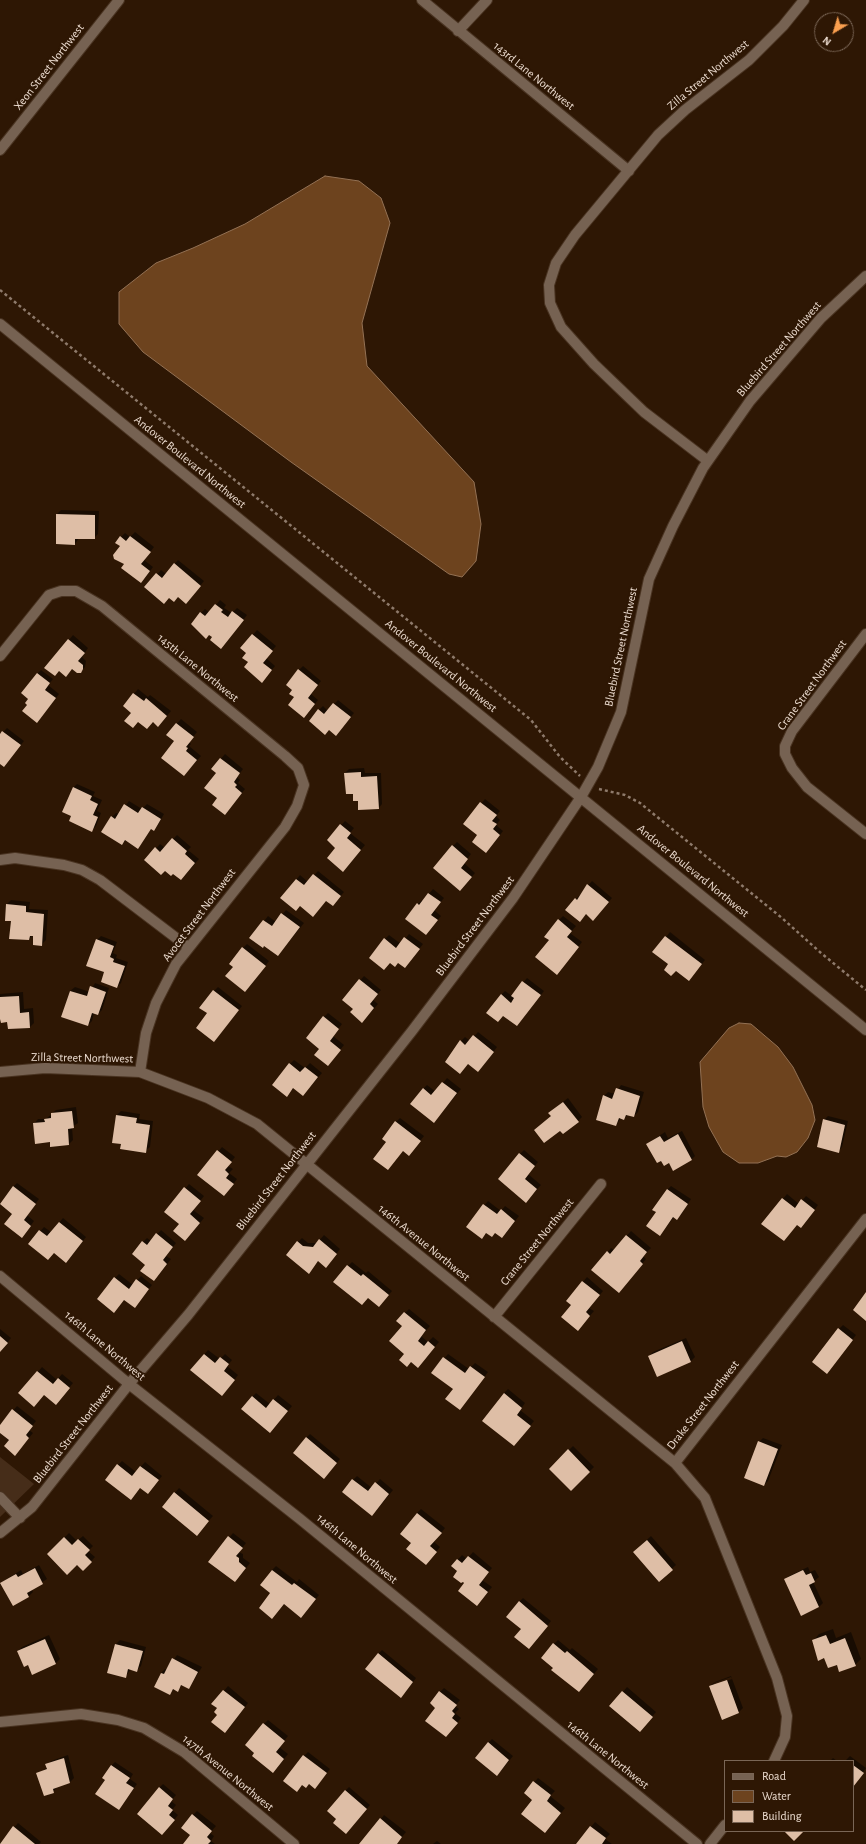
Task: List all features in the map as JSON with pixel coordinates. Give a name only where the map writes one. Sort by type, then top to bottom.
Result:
[{"type":"street","name":"Xeon Street Northwest","points":[[0,150],[118,0]]},
{"type":"street","name":"143rd Lane Northwest","points":[[422,0],[629,171]]},
{"type":"street","points":[[458,31],[487,0]]},
{"type":"street","name":"Zilla Street Northwest","points":[[708,461],[644,412],[594,364],[561,326],[550,303],[550,285],[556,263],[575,235],[658,135],[685,110],[749,60],[782,26],[804,0]]},
{"type":"street","name":"Bluebird Street Northwest","points":[[0,1534],[32,1507],[129,1384],[188,1315],[412,1031],[508,904],[581,797],[598,767],[621,712],[650,579],[673,526],[708,461],[750,401],[811,330],[866,276]]},
{"type":"street","name":"Andover Boulevard Northwest","points":[[0,324],[866,1030]]},
{"type":"street","name":"145th Lane Northwest","points":[[0,656],[49,595],[61,591],[76,591],[102,606],[285,756],[298,768],[304,785]]},
{"type":"street","name":"Crane Street Northwest","points":[[866,634],[792,731],[785,746],[785,754],[792,768],[807,787],[866,834]]},
{"type":"street","name":"Avocet Street Northwest","points":[[140,1072],[146,1033],[156,1003],[176,964],[285,827],[297,806],[304,785]]},
{"type":"street","points":[[0,860],[15,858],[64,865],[82,870],[100,880],[188,948]]},
{"type":"street","name":"Zilla Street Northwest","points":[[0,1072],[45,1068],[140,1072]]},
{"type":"street","name":"146th Avenue Northwest","points":[[140,1072],[208,1098],[257,1124],[674,1463]]},
{"type":"street","name":"Crane Street Northwest","points":[[494,1317],[601,1184]]},
{"type":"street","name":"Drake Street Northwest","points":[[774,1760],[786,1737],[788,1716],[777,1678],[705,1498],[674,1463],[866,1219]]},
{"type":"street","name":"146th Lane Northwest","points":[[0,1276],[129,1384],[300,1519],[697,1844]]},
{"type":"street","points":[[0,1497],[20,1518]]},
{"type":"street","name":"147th Avenue Northwest","points":[[0,1722],[81,1714],[118,1720],[144,1728],[184,1752],[294,1844]]},
{"type":"street","points":[[710,1844],[724,1826]]},
{"type":"path","points":[[0,290],[531,720],[560,758],[575,771]]},
{"type":"path","points":[[602,790],[625,795],[640,803],[782,918],[866,990]]},
{"type":"shaded area","points":[[0,1457],[34,1484],[0,1517]]},
{"type":"water","points":[[325,176],[359,181],[381,198],[390,223],[362,323],[367,366],[474,482],[481,524],[476,561],[462,577],[449,574],[291,462],[143,352],[119,324],[119,292],[156,263],[245,224]]},
{"type":"water","points":[[739,1023],[751,1024],[778,1047],[793,1067],[812,1105],[815,1120],[808,1138],[797,1152],[786,1157],[777,1156],[758,1163],[739,1163],[723,1152],[709,1127],[703,1107],[700,1062],[729,1028]]},
{"type":"building","points":[[56,514],[95,515],[95,539],[75,539],[75,545],[56,544]]},
{"type":"building","points":[[120,536],[126,541],[130,536],[151,552],[141,564],[150,571],[141,583],[121,568],[124,564],[114,559],[113,555],[120,546],[115,543]]},
{"type":"building","points":[[174,563],[201,586],[186,604],[178,597],[174,602],[169,598],[164,604],[144,587],[156,573],[162,578]]},
{"type":"building","points":[[215,604],[223,610],[221,612],[228,617],[232,611],[244,620],[221,649],[210,640],[212,637],[209,635],[206,639],[191,624],[200,612],[205,616]]},
{"type":"building","points":[[252,634],[273,651],[263,663],[272,670],[262,683],[244,667],[248,662],[242,658],[246,653],[240,648]]},
{"type":"building","points":[[68,639],[85,653],[78,661],[83,665],[83,669],[81,673],[77,673],[72,669],[66,677],[59,671],[55,676],[44,668]]},
{"type":"building","points":[[298,669],[318,685],[308,698],[315,704],[304,718],[288,705],[294,697],[289,694],[292,690],[286,685]]},
{"type":"building","points":[[37,673],[50,683],[45,690],[56,698],[37,723],[22,711],[27,705],[25,703],[28,699],[21,693]]},
{"type":"building","points":[[133,693],[144,701],[146,698],[167,716],[158,727],[153,722],[147,729],[138,722],[133,728],[124,721],[131,713],[123,706]]},
{"type":"building","points":[[333,703],[351,717],[336,736],[329,730],[325,735],[309,721],[318,709],[324,714]]},
{"type":"building","points":[[176,723],[194,737],[186,747],[188,748],[186,751],[197,760],[184,776],[161,758],[174,741],[166,735]]},
{"type":"building","points":[[2,731],[21,745],[4,767],[0,764],[0,734]]},
{"type":"building","points":[[220,758],[240,773],[234,782],[237,785],[235,787],[242,793],[225,815],[212,805],[217,798],[204,788],[216,773],[211,769]]},
{"type":"building","points":[[361,772],[361,777],[377,776],[379,809],[358,810],[358,801],[353,801],[353,794],[346,794],[344,773]]},
{"type":"building","points":[[73,787],[92,796],[90,800],[98,804],[93,815],[98,817],[92,832],[69,821],[71,816],[62,812]]},
{"type":"building","points":[[480,802],[497,815],[492,821],[497,824],[493,829],[500,835],[486,853],[472,842],[477,835],[463,824]]},
{"type":"building","points":[[124,804],[138,813],[142,807],[161,819],[154,831],[151,829],[138,849],[125,840],[122,845],[101,832],[111,816],[115,819]]},
{"type":"building","points":[[340,824],[351,833],[347,838],[361,850],[343,872],[327,858],[335,848],[327,840]]},
{"type":"building","points":[[172,838],[187,851],[185,854],[195,863],[181,880],[173,874],[171,876],[165,871],[161,875],[144,860],[155,847],[160,852]]},
{"type":"building","points":[[452,845],[468,859],[461,868],[472,877],[460,891],[433,868]]},
{"type":"building","points":[[313,874],[341,896],[333,906],[326,901],[313,917],[300,906],[296,911],[280,898],[296,879],[304,885]]},
{"type":"building","points":[[587,884],[609,902],[593,921],[586,914],[580,922],[565,910],[575,898],[577,900]]},
{"type":"building","points":[[428,893],[441,902],[431,915],[438,920],[426,935],[405,919],[417,903],[419,905]]},
{"type":"building","points":[[6,904],[26,906],[26,912],[44,914],[42,946],[33,945],[33,936],[30,936],[29,940],[9,939],[11,921],[5,921]]},
{"type":"building","points":[[281,913],[300,927],[278,956],[249,938],[263,920],[272,926]]},
{"type":"building","points":[[558,919],[572,931],[567,937],[579,947],[557,975],[535,957],[549,940],[544,937]]},
{"type":"building","points":[[665,936],[702,964],[689,981],[676,971],[671,976],[664,970],[668,964],[652,952]]},
{"type":"building","points":[[404,937],[420,949],[405,968],[398,963],[395,967],[390,963],[384,970],[369,958],[384,938],[396,948]]},
{"type":"building","points":[[96,939],[114,946],[110,957],[114,959],[113,962],[125,966],[117,988],[101,982],[104,972],[86,966]]},
{"type":"building","points":[[242,947],[266,966],[245,992],[225,976],[233,967],[229,964]]},
{"type":"building","points":[[359,979],[378,994],[370,1004],[374,1008],[362,1023],[350,1012],[353,1009],[342,1000]]},
{"type":"building","points":[[522,981],[541,995],[517,1026],[503,1016],[498,1022],[486,1013],[501,994],[511,1003],[514,998],[511,996]]},
{"type":"building","points":[[90,986],[106,992],[98,1015],[92,1013],[88,1026],[61,1017],[70,991],[87,996]]},
{"type":"building","points":[[213,990],[239,1010],[214,1042],[196,1028],[207,1013],[199,1008]]},
{"type":"building","points":[[19,996],[20,1013],[29,1012],[30,1028],[8,1029],[7,1022],[1,1023],[0,1019],[0,997]]},
{"type":"building","points":[[323,1016],[339,1029],[330,1041],[341,1050],[328,1066],[314,1055],[319,1049],[306,1038]]},
{"type":"building","points":[[473,1035],[494,1052],[478,1072],[468,1064],[460,1074],[445,1062],[460,1040],[465,1045]]},
{"type":"building","points":[[289,1063],[300,1072],[305,1067],[318,1077],[303,1096],[293,1088],[287,1097],[272,1085]]},
{"type":"building","points":[[442,1082],[457,1093],[434,1123],[410,1104],[423,1088],[431,1095]]},
{"type":"building","points":[[616,1088],[640,1096],[634,1117],[626,1115],[624,1120],[619,1118],[616,1126],[596,1120],[603,1095],[612,1099]]},
{"type":"building","points":[[563,1102],[579,1122],[563,1134],[560,1131],[544,1143],[534,1130],[551,1116],[548,1113]]},
{"type":"building","points":[[72,1111],[74,1128],[68,1129],[69,1145],[50,1147],[50,1142],[35,1144],[33,1123],[45,1122],[44,1119],[51,1118],[51,1113]]},
{"type":"building","points":[[116,1115],[137,1118],[136,1123],[150,1125],[146,1153],[120,1149],[121,1144],[112,1143]]},
{"type":"building","points":[[823,1119],[845,1125],[839,1153],[817,1147]]},
{"type":"building","points":[[395,1121],[421,1141],[409,1156],[403,1151],[388,1170],[373,1159],[386,1142],[382,1139]]},
{"type":"building","points":[[678,1134],[692,1160],[673,1171],[669,1163],[664,1166],[661,1161],[657,1163],[646,1144],[660,1136],[664,1142]]},
{"type":"building","points":[[217,1150],[232,1162],[225,1170],[229,1174],[226,1178],[234,1184],[224,1196],[197,1175]]},
{"type":"building","points":[[519,1153],[535,1166],[525,1179],[537,1189],[526,1203],[498,1179]]},
{"type":"building","points":[[13,1186],[36,1204],[24,1220],[31,1226],[22,1238],[4,1224],[12,1214],[0,1204]]},
{"type":"building","points":[[184,1187],[201,1201],[190,1214],[200,1223],[185,1241],[173,1231],[179,1224],[164,1212]]},
{"type":"building","points":[[667,1189],[688,1204],[677,1220],[673,1217],[660,1236],[646,1226],[656,1212],[652,1210]]},
{"type":"building","points":[[782,1198],[795,1208],[801,1199],[815,1210],[801,1228],[797,1225],[784,1241],[761,1224]]},
{"type":"building","points":[[483,1204],[497,1214],[501,1209],[515,1221],[502,1238],[495,1233],[492,1237],[486,1233],[482,1239],[466,1227]]},
{"type":"building","points":[[59,1222],[83,1241],[66,1263],[54,1253],[48,1260],[28,1244],[39,1230],[47,1236]]},
{"type":"building","points":[[156,1233],[173,1247],[163,1260],[167,1264],[154,1281],[140,1271],[145,1265],[132,1254],[142,1241],[147,1245]]},
{"type":"building","points":[[626,1235],[647,1252],[640,1261],[643,1264],[619,1293],[591,1270],[607,1251],[610,1254]]},
{"type":"building","points":[[319,1239],[337,1254],[326,1268],[318,1261],[309,1274],[286,1255],[297,1241],[303,1246],[313,1247]]},
{"type":"building","points":[[347,1265],[361,1276],[363,1274],[389,1295],[379,1307],[368,1298],[362,1305],[333,1282]]},
{"type":"building","points":[[114,1277],[129,1289],[136,1279],[149,1289],[135,1308],[124,1300],[114,1313],[97,1299]]},
{"type":"building","points":[[582,1281],[600,1295],[586,1312],[590,1316],[578,1331],[561,1317],[571,1305],[566,1301]]},
{"type":"building","points":[[866,1292],[866,1321],[853,1310]]},
{"type":"building","points":[[404,1312],[426,1330],[418,1341],[424,1346],[428,1341],[435,1347],[418,1368],[411,1362],[407,1367],[399,1360],[404,1354],[389,1341],[402,1326],[396,1321]]},
{"type":"building","points":[[838,1328],[853,1340],[827,1374],[812,1362]]},
{"type":"building","points":[[0,1336],[8,1343],[0,1352]]},
{"type":"building","points":[[682,1341],[691,1362],[657,1377],[648,1356]]},
{"type":"building","points":[[204,1354],[215,1363],[220,1357],[229,1364],[224,1371],[235,1380],[222,1396],[190,1370]]},
{"type":"building","points":[[443,1357],[465,1373],[470,1366],[485,1377],[460,1410],[445,1399],[453,1389],[431,1373]]},
{"type":"building","points":[[37,1371],[53,1384],[58,1378],[70,1388],[56,1405],[44,1395],[34,1407],[18,1393]]},
{"type":"building","points":[[504,1393],[522,1408],[517,1415],[531,1426],[514,1446],[482,1421]]},
{"type":"building","points":[[252,1396],[266,1408],[273,1399],[288,1411],[270,1433],[241,1409]]},
{"type":"building","points":[[12,1409],[33,1426],[26,1435],[29,1438],[15,1456],[4,1446],[9,1440],[0,1433],[0,1425]]},
{"type":"building","points":[[306,1437],[337,1463],[324,1479],[293,1453]]},
{"type":"building","points":[[758,1441],[778,1449],[764,1486],[744,1478]]},
{"type":"building","points":[[568,1449],[590,1472],[571,1491],[549,1469]]},
{"type":"building","points":[[117,1464],[132,1476],[140,1466],[159,1480],[148,1494],[140,1488],[131,1500],[105,1480]]},
{"type":"building","points":[[352,1479],[368,1491],[375,1482],[389,1494],[372,1516],[342,1492]]},
{"type":"building","points":[[174,1492],[209,1521],[197,1536],[162,1507]]},
{"type":"building","points":[[417,1513],[442,1533],[430,1546],[437,1552],[426,1565],[406,1549],[411,1543],[400,1534]]},
{"type":"building","points":[[228,1536],[243,1548],[236,1556],[239,1558],[239,1562],[246,1568],[235,1582],[208,1562]]},
{"type":"building","points":[[64,1537],[72,1545],[78,1539],[90,1550],[85,1555],[92,1562],[83,1571],[77,1565],[67,1575],[47,1554]]},
{"type":"building","points":[[647,1540],[673,1570],[659,1582],[633,1552]]},
{"type":"building","points":[[468,1556],[489,1572],[479,1585],[488,1592],[477,1606],[458,1591],[464,1583],[461,1583],[453,1577],[457,1571],[451,1566],[457,1559],[462,1563]]},
{"type":"building","points":[[35,1568],[43,1584],[27,1593],[29,1597],[13,1606],[0,1583],[16,1574],[18,1577]]},
{"type":"building","points":[[272,1570],[292,1585],[294,1583],[316,1599],[301,1618],[284,1604],[272,1619],[259,1608],[270,1593],[260,1585]]},
{"type":"building","points":[[803,1570],[806,1575],[811,1573],[815,1582],[809,1585],[819,1607],[801,1616],[784,1579]]},
{"type":"building","points":[[519,1601],[548,1626],[529,1649],[514,1637],[521,1629],[506,1617]]},
{"type":"building","points":[[826,1635],[830,1644],[845,1638],[856,1666],[839,1672],[837,1665],[828,1668],[824,1658],[818,1661],[812,1640]]},
{"type":"building","points":[[45,1639],[56,1664],[32,1675],[28,1665],[24,1667],[17,1651]]},
{"type":"building","points":[[553,1643],[565,1653],[567,1651],[594,1674],[579,1692],[551,1670],[553,1668],[541,1658]]},
{"type":"building","points":[[115,1644],[143,1651],[137,1672],[128,1669],[126,1678],[107,1673]]},
{"type":"building","points":[[378,1653],[413,1682],[401,1698],[365,1669]]},
{"type":"building","points":[[172,1658],[198,1672],[189,1689],[181,1685],[178,1692],[173,1689],[170,1695],[154,1687],[161,1673],[164,1674]]},
{"type":"building","points":[[727,1680],[739,1713],[722,1720],[709,1686]]},
{"type":"building","points":[[223,1690],[245,1707],[225,1733],[211,1722],[217,1715],[214,1712],[217,1708],[211,1704]]},
{"type":"building","points":[[439,1691],[457,1705],[452,1711],[455,1714],[452,1718],[458,1723],[446,1737],[425,1721],[435,1708],[430,1703]]},
{"type":"building","points":[[622,1691],[653,1717],[640,1732],[609,1706]]},
{"type":"building","points":[[263,1723],[285,1741],[276,1752],[284,1759],[273,1773],[252,1756],[254,1753],[245,1745]]},
{"type":"building","points":[[488,1742],[509,1760],[497,1776],[475,1758]]},
{"type":"building","points":[[303,1755],[327,1773],[315,1789],[309,1784],[306,1788],[302,1785],[297,1792],[283,1781]]},
{"type":"building","points":[[64,1758],[70,1783],[53,1789],[54,1793],[44,1796],[36,1773],[47,1769],[45,1764]]},
{"type":"building","points":[[111,1765],[130,1778],[126,1783],[134,1788],[119,1810],[95,1794],[105,1780],[102,1778]]},
{"type":"building","points":[[854,1766],[864,1773],[854,1786]]},
{"type":"building","points":[[533,1781],[551,1795],[547,1801],[561,1813],[545,1833],[521,1814],[532,1800],[524,1793]]},
{"type":"building","points":[[159,1787],[173,1799],[168,1806],[173,1810],[169,1815],[175,1820],[162,1835],[137,1814]]},
{"type":"building","points":[[345,1790],[367,1809],[346,1834],[333,1823],[336,1819],[327,1811]]},
{"type":"building","points":[[192,1814],[212,1831],[207,1837],[211,1841],[208,1844],[183,1844],[190,1835],[181,1828]]},
{"type":"building","points":[[380,1818],[402,1837],[397,1844],[359,1844]]},
{"type":"building","points":[[13,1826],[35,1844],[0,1844]]},
{"type":"building","points":[[590,1826],[606,1838],[602,1844],[576,1844]]},
{"type":"building","points":[[785,1832],[803,1832],[794,1841]]}]
